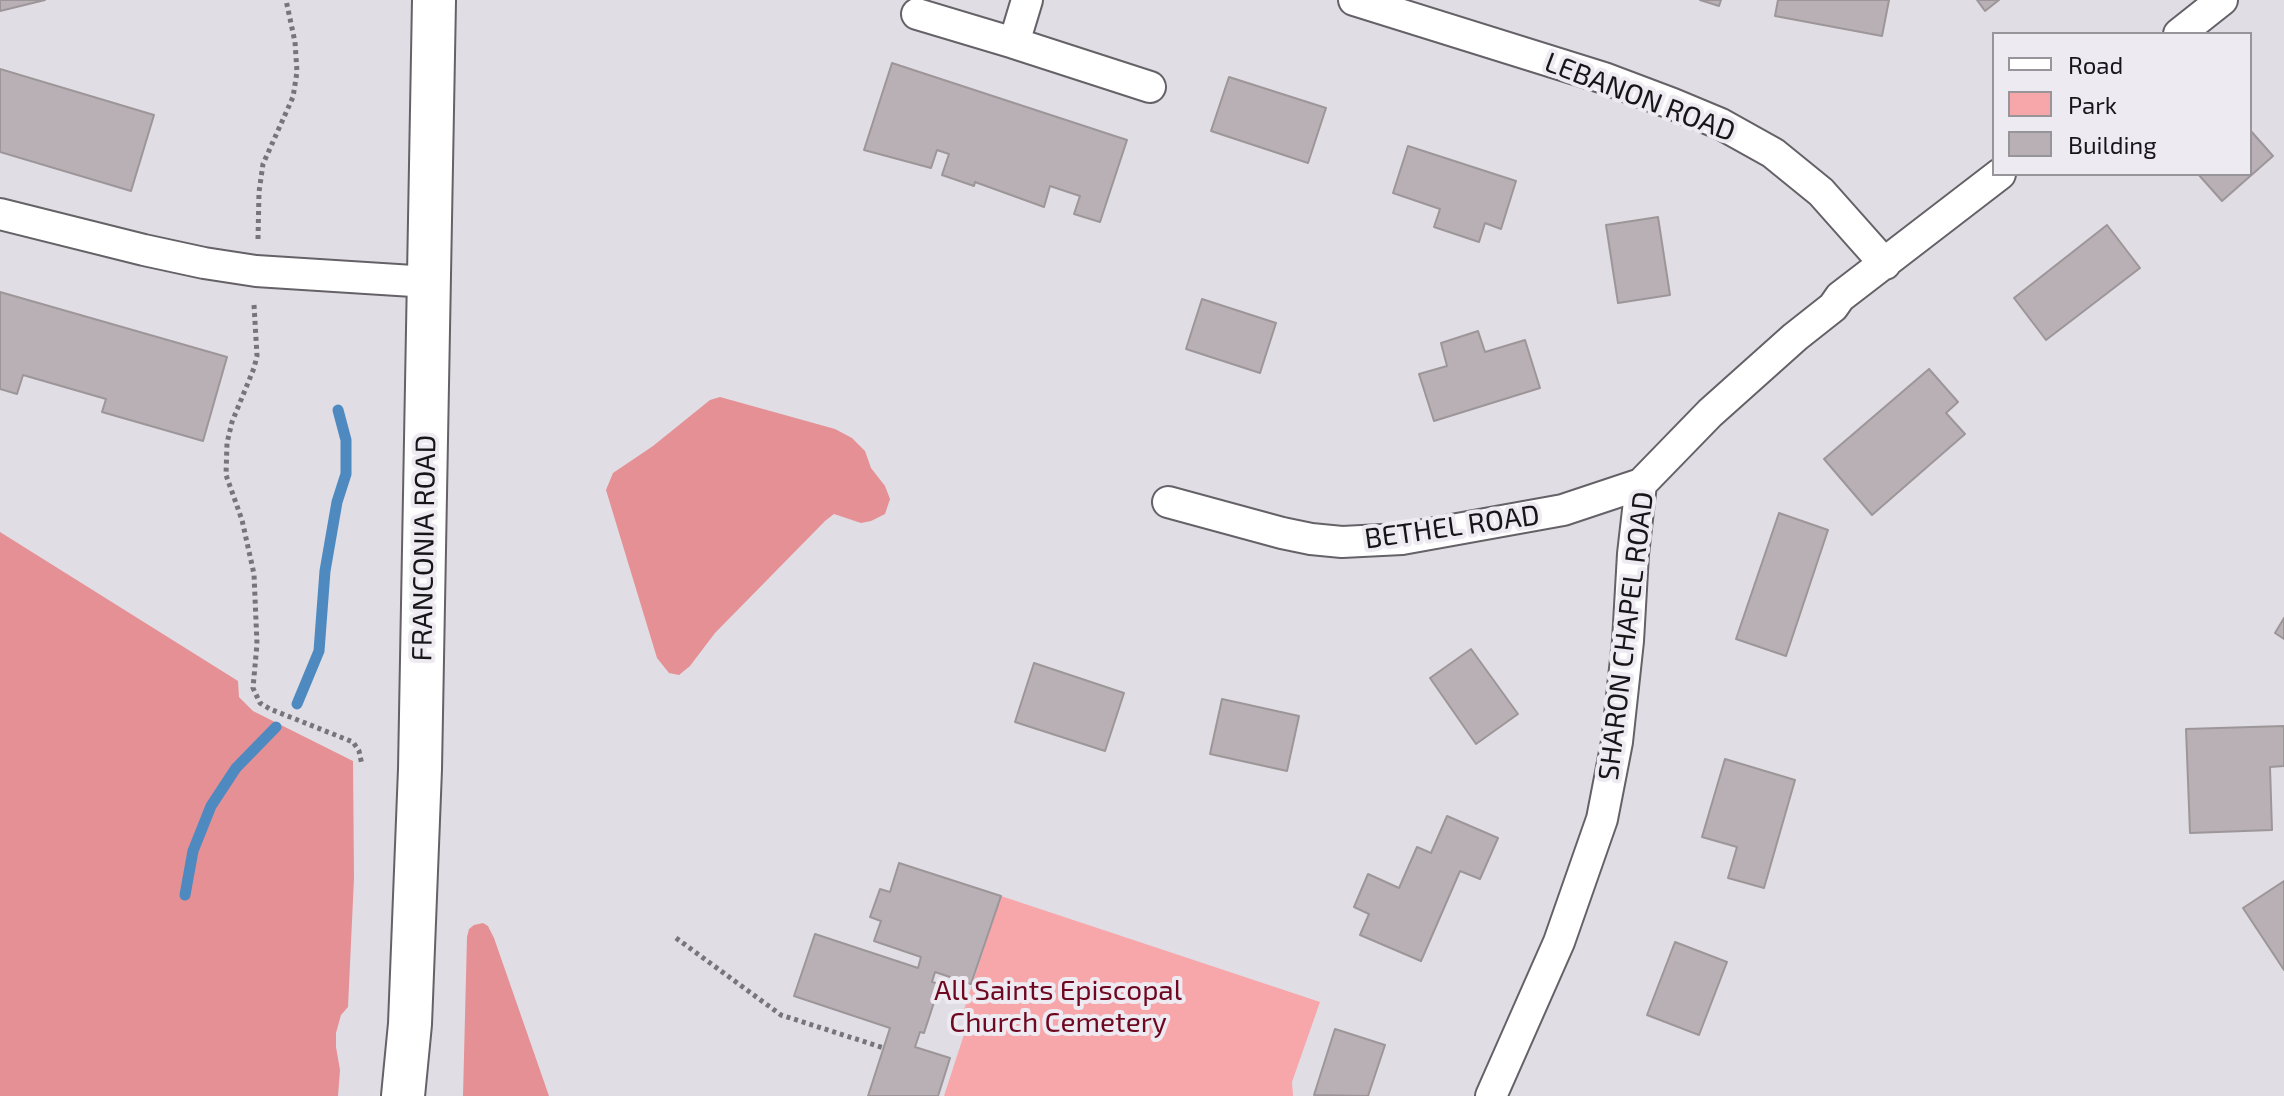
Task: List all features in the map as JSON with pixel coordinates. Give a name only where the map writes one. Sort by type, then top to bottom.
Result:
[{"type":"main road","name":"FRANCONIA ROAD","points":[[403,1096],[410,1024],[420,769],[434,0]]},
{"type":"street","points":[[1014,43],[1027,0]]},
{"type":"street","name":"LEBANON ROAD","points":[[1354,0],[1604,78],[1721,124],[1773,153],[1821,192],[1885,264]]},
{"type":"street","points":[[2182,32],[2222,0]]},
{"type":"street","points":[[917,14],[1150,87]]},
{"type":"street","name":"SHARON CHAPEL ROAD","points":[[1491,1096],[1559,942],[1602,819],[1617,742],[1641,484],[1721,403],[1833,307],[1840,297],[1997,176]]},
{"type":"street","points":[[0,214],[144,250],[256,271],[429,282]]},
{"type":"street","name":"BETHEL ROAD","points":[[1168,502],[1282,533],[1342,542],[1402,539],[1563,510],[1641,484]]},
{"type":"path","points":[[286,0],[295,42],[297,72],[293,97],[263,164],[253,315],[257,356],[232,422],[227,443],[226,475],[242,520],[254,574],[257,644],[253,688],[260,703],[353,742],[362,765]]},
{"type":"path","points":[[676,938],[781,1015],[884,1048]]},
{"type":"green space","name":"All Saints Episcopal Church Cemetery","points":[[1001,896],[1320,1002],[1292,1082],[1293,1096],[944,1096],[969,1019],[962,1016]]},
{"type":"shaded area","points":[[720,397],[835,429],[852,438],[865,451],[871,468],[885,486],[890,499],[885,514],[871,521],[861,523],[834,514],[825,521],[715,633],[690,666],[679,675],[669,673],[657,658],[606,490],[613,473],[653,446],[710,400]]},
{"type":"shaded area","points":[[0,532],[238,681],[239,697],[253,711],[353,761],[354,878],[348,1007],[341,1015],[336,1033],[340,1070],[338,1096],[0,1096]]},
{"type":"shaded area","points":[[483,923],[494,938],[549,1096],[463,1096],[467,937],[469,929]]},
{"type":"building","points":[[0,0],[45,0],[0,11]]},
{"type":"building","points":[[1700,0],[1721,0],[1719,6]]},
{"type":"building","points":[[1778,0],[1889,0],[1882,36],[1775,16]]},
{"type":"building","points":[[1977,0],[1999,0],[1985,11]]},
{"type":"building","points":[[892,63],[1127,140],[1100,222],[1074,214],[1080,196],[1050,186],[1044,207],[975,182],[974,186],[942,175],[949,154],[937,150],[931,168],[864,150]]},
{"type":"building","points":[[0,69],[154,115],[131,191],[0,152]]},
{"type":"building","points":[[1229,77],[1326,108],[1308,163],[1211,131]]},
{"type":"building","points":[[2252,132],[2273,156],[2252,175]]},
{"type":"building","points":[[1408,146],[1516,181],[1501,229],[1485,223],[1479,242],[1434,227],[1440,209],[1393,193]]},
{"type":"building","points":[[2200,176],[2250,176],[2222,201]]},
{"type":"building","points":[[1658,217],[1670,295],[1618,303],[1606,225]]},
{"type":"building","points":[[2107,225],[2140,268],[2046,340],[2014,298]]},
{"type":"building","points":[[0,292],[227,357],[203,441],[102,412],[106,399],[23,375],[17,394],[0,389]]},
{"type":"building","points":[[1202,299],[1276,323],[1260,373],[1186,349]]},
{"type":"building","points":[[1478,331],[1485,352],[1525,340],[1540,388],[1434,421],[1419,374],[1447,366],[1441,343]]},
{"type":"building","points":[[1929,369],[1958,402],[1946,413],[1965,434],[1872,515],[1824,459]]},
{"type":"building","points":[[1779,513],[1828,530],[1786,656],[1736,639]]},
{"type":"building","points":[[2284,618],[2284,639],[2275,633]]},
{"type":"building","points":[[1471,649],[1518,714],[1476,744],[1430,678]]},
{"type":"building","points":[[1034,663],[1124,693],[1105,751],[1015,722]]},
{"type":"building","points":[[1222,699],[1299,716],[1287,771],[1210,754]]},
{"type":"building","points":[[2284,726],[2284,766],[2270,767],[2272,830],[2190,833],[2186,729]]},
{"type":"building","points":[[1725,759],[1795,780],[1764,888],[1728,878],[1737,847],[1702,837]]},
{"type":"building","points":[[1447,816],[1498,838],[1480,879],[1460,871],[1421,961],[1360,935],[1369,914],[1354,907],[1368,874],[1399,888],[1417,847],[1431,853]]},
{"type":"building","points":[[899,863],[1001,896],[971,984],[935,972],[932,982],[940,984],[924,1033],[920,1032],[915,1047],[950,1058],[938,1096],[868,1096],[890,1028],[794,996],[815,934],[918,968],[921,957],[874,941],[881,921],[870,917],[880,889],[890,892]]},
{"type":"building","points":[[2284,881],[2284,970],[2243,908]]},
{"type":"building","points":[[1675,942],[1727,962],[1699,1035],[1647,1015]]},
{"type":"building","points":[[1335,1029],[1385,1045],[1368,1096],[1314,1095]]},
{"type":"waterway","points":[[297,704],[319,651],[325,571],[337,502],[346,474],[346,440],[338,410]]},
{"type":"waterway","points":[[185,895],[193,851],[211,806],[236,768],[276,727]]}]
